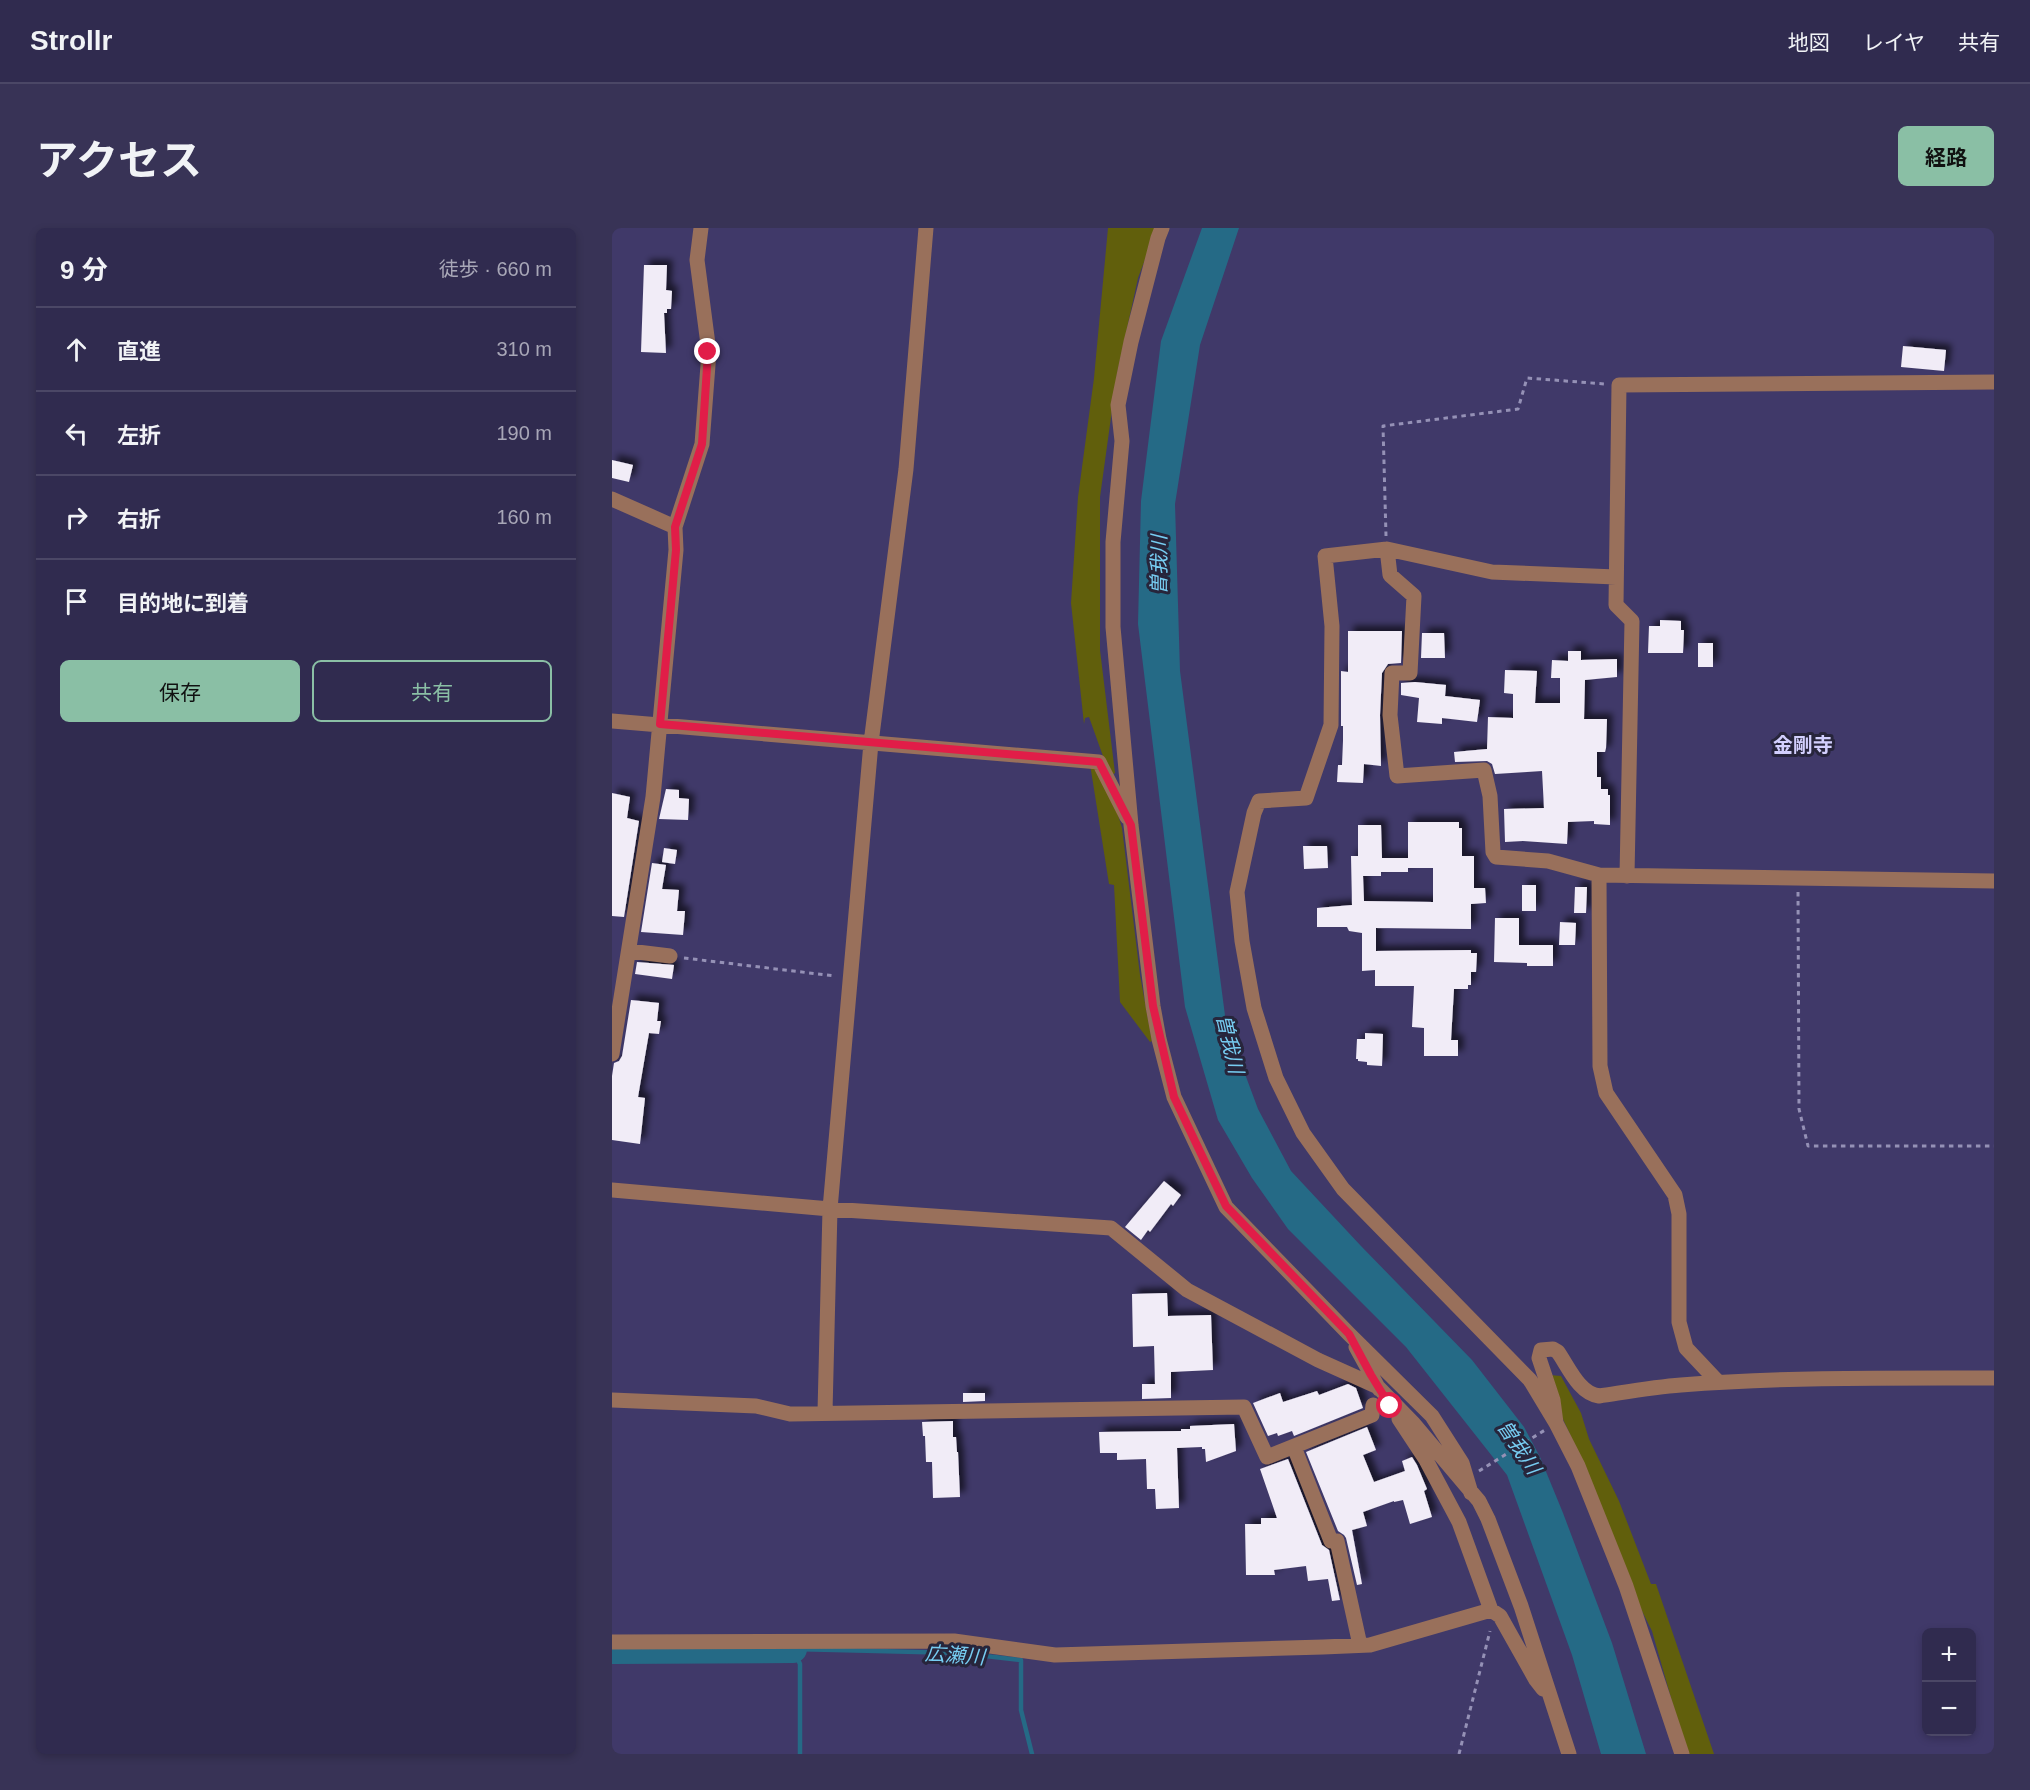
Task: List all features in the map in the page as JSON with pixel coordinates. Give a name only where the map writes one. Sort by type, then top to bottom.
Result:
[{"type":"street","points":[[612,1054],[653,797],[676,550],[675,527],[702,444],[708,352],[697,260],[701,228]]},
{"type":"street","points":[[825,1412],[830,1209],[871,743],[906,469],[926,228]]},
{"type":"street","points":[[1162,228],[1131,342],[1118,405],[1122,441],[1113,542],[1113,627],[1131,825],[1153,1006],[1174,1097],[1226,1206],[1349,1334],[1432,1416],[1462,1463],[1472,1493]]},
{"type":"street","points":[[1627,876],[1632,621],[1616,605],[1619,385],[1994,382]]},
{"type":"street","points":[[612,499],[675,527]]},
{"type":"street","points":[[1616,578],[1492,572],[1387,549],[1325,556],[1332,626],[1330,724],[1305,798],[1259,801],[1254,813],[1237,892],[1242,940],[1254,1008],[1276,1078],[1298,1124],[1343,1189],[1530,1380],[1552,1426],[1578,1466],[1626,1586],[1682,1754]]},
{"type":"street","points":[[1387,549],[1390,575],[1414,596],[1410,673],[1392,673],[1390,715],[1397,776],[1484,770],[1490,796],[1493,852],[1496,857],[1548,861],[1599,875],[1994,881]]},
{"type":"street","points":[[612,721],[1099,762],[1131,825]]},
{"type":"street","points":[[1599,875],[1600,1066],[1606,1093],[1675,1195],[1679,1214],[1679,1322],[1686,1348],[1718,1382]]},
{"type":"street","points":[[629,951],[670,956]]},
{"type":"street","points":[[612,1190],[830,1209],[1111,1228],[1187,1290],[1318,1360],[1378,1387],[1414,1424],[1479,1501],[1521,1606],[1569,1754]]},
{"type":"street","points":[[1349,1334],[1378,1387],[1426,1460],[1459,1522],[1491,1610],[1500,1616],[1536,1680],[1553,1702]]},
{"type":"street","points":[[1552,1426],[1553,1400],[1539,1359],[1541,1350],[1553,1349],[1558,1352],[1584,1390],[1599,1396],[1718,1382],[1994,1378]]},
{"type":"street","points":[[612,1400],[756,1406],[790,1414],[1244,1407],[1267,1457],[1372,1414],[1373,1405]]},
{"type":"street","points":[[1294,1447],[1331,1541],[1337,1541],[1360,1645]]},
{"type":"street","points":[[612,1642],[954,1641],[1055,1655],[1370,1645],[1491,1610]]},
{"type":"path","points":[[1387,549],[1383,426],[1518,409],[1527,378],[1619,385]]},
{"type":"path","points":[[1798,878],[1799,1109],[1808,1146],[1994,1146]]},
{"type":"path","points":[[670,956],[851,978]]},
{"type":"path","points":[[1475,1474],[1552,1426]]},
{"type":"path","points":[[1459,1754],[1491,1626],[1491,1610]]},
{"type":"shaded area","points":[[1108,228],[1157,228],[1138,278],[1117,374],[1100,497],[1100,650],[1115,773],[1112,775],[1109,773],[1089,717],[1085,718],[1084,724],[1071,603],[1078,497],[1094,378]]},
{"type":"shaded area","points":[[1090,764],[1099,771],[1112,795],[1122,828],[1140,975],[1152,1041],[1150,1042],[1120,1002],[1114,885],[1109,884]]},
{"type":"shaded area","points":[[1550,1375],[1561,1376],[1581,1413],[1589,1439],[1619,1501],[1651,1584],[1656,1584],[1714,1754],[1687,1754],[1652,1631],[1633,1593],[1581,1458],[1562,1417]]},
{"type":"water","name":"曽我川","points":[[1202,228],[1239,228],[1200,345],[1175,504],[1180,671],[1226,1023],[1258,1109],[1291,1171],[1472,1360],[1524,1427],[1540,1457],[1563,1513],[1612,1643],[1646,1754],[1601,1754],[1572,1655],[1507,1475],[1406,1347],[1288,1229],[1252,1178],[1218,1120],[1185,1007],[1138,624],[1141,501],[1161,341]]},
{"type":"building","points":[[644,265],[667,265],[666,290],[672,291],[671,309],[667,309],[667,313],[664,313],[666,353],[641,352]]},
{"type":"building","points":[[1903,346],[1946,350],[1944,371],[1901,367]]},
{"type":"building","points":[[612,460],[633,465],[629,482],[612,478]]},
{"type":"building","points":[[1660,620],[1681,621],[1681,630],[1684,630],[1683,653],[1648,653],[1649,626],[1660,626]]},
{"type":"building","points":[[1348,631],[1402,631],[1401,663],[1388,664],[1382,673],[1381,766],[1364,764],[1363,783],[1337,782],[1338,765],[1342,765],[1343,741],[1341,671],[1348,672]]},
{"type":"building","points":[[1422,633],[1444,633],[1445,658],[1421,658]]},
{"type":"building","points":[[1698,643],[1713,643],[1713,667],[1698,667]]},
{"type":"building","points":[[1568,651],[1581,651],[1581,660],[1617,659],[1617,677],[1585,680],[1584,719],[1607,719],[1605,752],[1597,752],[1597,777],[1601,777],[1601,789],[1608,789],[1608,795],[1610,795],[1610,825],[1594,824],[1594,821],[1568,822],[1567,844],[1505,842],[1504,809],[1544,808],[1542,771],[1495,774],[1492,764],[1487,761],[1455,762],[1454,752],[1487,749],[1488,717],[1513,718],[1513,694],[1504,693],[1505,670],[1537,671],[1535,703],[1560,703],[1560,678],[1551,678],[1552,660],[1568,661]]},
{"type":"building","points":[[1401,683],[1446,685],[1445,696],[1480,700],[1477,722],[1442,718],[1442,724],[1417,722],[1419,698],[1401,695]]},
{"type":"building","points":[[666,789],[679,790],[679,798],[689,799],[688,820],[659,819]]},
{"type":"building","points":[[612,793],[630,797],[627,818],[639,821],[624,917],[612,916]]},
{"type":"building","points":[[1408,822],[1459,822],[1459,828],[1462,828],[1462,856],[1474,856],[1474,888],[1485,888],[1486,903],[1471,904],[1471,929],[1376,928],[1376,951],[1471,950],[1471,953],[1477,953],[1476,972],[1471,972],[1471,985],[1468,985],[1468,989],[1454,989],[1451,1040],[1458,1040],[1458,1056],[1424,1056],[1424,1028],[1412,1027],[1414,986],[1375,986],[1375,970],[1362,971],[1362,933],[1349,931],[1347,927],[1317,927],[1317,908],[1352,905],[1351,856],[1358,856],[1358,825],[1381,825],[1382,858],[1408,858]],"holes":[[[1408,868],[1433,868],[1433,902],[1364,901],[1363,876],[1381,876],[1381,872],[1408,872]]]},
{"type":"building","points":[[1303,846],[1327,846],[1328,868],[1304,869]]},
{"type":"building","points":[[664,848],[677,850],[675,864],[662,862]]},
{"type":"building","points":[[652,863],[666,865],[662,889],[679,890],[677,911],[685,911],[683,935],[641,932]]},
{"type":"building","points":[[1522,885],[1536,885],[1536,911],[1522,911]]},
{"type":"building","points":[[1575,887],[1587,887],[1586,913],[1574,913]]},
{"type":"building","points":[[1495,918],[1519,918],[1519,945],[1553,945],[1553,966],[1494,962]]},
{"type":"building","points":[[1560,922],[1576,923],[1575,945],[1559,945]]},
{"type":"building","points":[[637,962],[674,965],[672,979],[635,974]]},
{"type":"building","points":[[631,1000],[659,1003],[657,1021],[661,1021],[659,1034],[649,1033],[638,1097],[645,1098],[640,1144],[612,1140],[612,1076],[614,1063],[622,1056]]},
{"type":"building","points":[[1365,1033],[1383,1034],[1382,1066],[1367,1065],[1367,1062],[1356,1059],[1357,1039],[1365,1039]]},
{"type":"building","points":[[1164,1181],[1181,1195],[1141,1240],[1125,1227]]},
{"type":"building","points":[[1167,1293],[1168,1316],[1211,1315],[1213,1370],[1171,1372],[1171,1398],[1142,1399],[1142,1384],[1155,1384],[1154,1346],[1133,1347],[1132,1294]]},
{"type":"building","points":[[1348,1384],[1356,1388],[1363,1408],[1294,1436],[1292,1431],[1278,1436],[1277,1433],[1268,1436],[1253,1403],[1280,1393],[1283,1402],[1317,1391],[1319,1395]]},
{"type":"building","points":[[963,1393],[985,1393],[985,1401],[963,1402]]},
{"type":"building","points":[[953,1421],[953,1437],[956,1437],[958,1452],[960,1497],[933,1498],[932,1462],[926,1462],[922,1422]]},
{"type":"building","points":[[1234,1424],[1236,1451],[1206,1462],[1205,1449],[1202,1447],[1177,1448],[1179,1508],[1156,1509],[1155,1489],[1147,1489],[1146,1459],[1117,1460],[1117,1453],[1100,1453],[1099,1432],[1181,1431],[1181,1429],[1190,1429],[1190,1426]]},
{"type":"building","points":[[1367,1427],[1376,1450],[1363,1455],[1374,1482],[1405,1471],[1402,1461],[1412,1457],[1427,1489],[1424,1491],[1432,1517],[1410,1524],[1403,1500],[1363,1512],[1367,1526],[1352,1530],[1362,1584],[1357,1585],[1346,1538],[1338,1531],[1306,1452]]},
{"type":"building","points":[[1288,1459],[1322,1545],[1329,1550],[1340,1600],[1332,1601],[1328,1579],[1308,1581],[1306,1566],[1274,1570],[1275,1575],[1246,1575],[1245,1524],[1261,1524],[1261,1518],[1277,1518],[1260,1469]]},
{"type":"waterway","name":"広瀬川","points":[[800,1754],[800,1664],[793,1649],[959,1653],[1021,1660],[1021,1710],[1032,1754]]},
{"type":"waterway","name":"広瀬川","points":[[612,1650],[793,1649]]},
{"type":"district","name":"金剛寺","points":[[1803,745]]},
{"type":"route","points":[[708,352],[702,444],[675,527],[676,550],[660,724],[1099,762],[1131,825],[1153,1006],[1174,1097],[1226,1206],[1349,1334],[1390,1406]]}]
